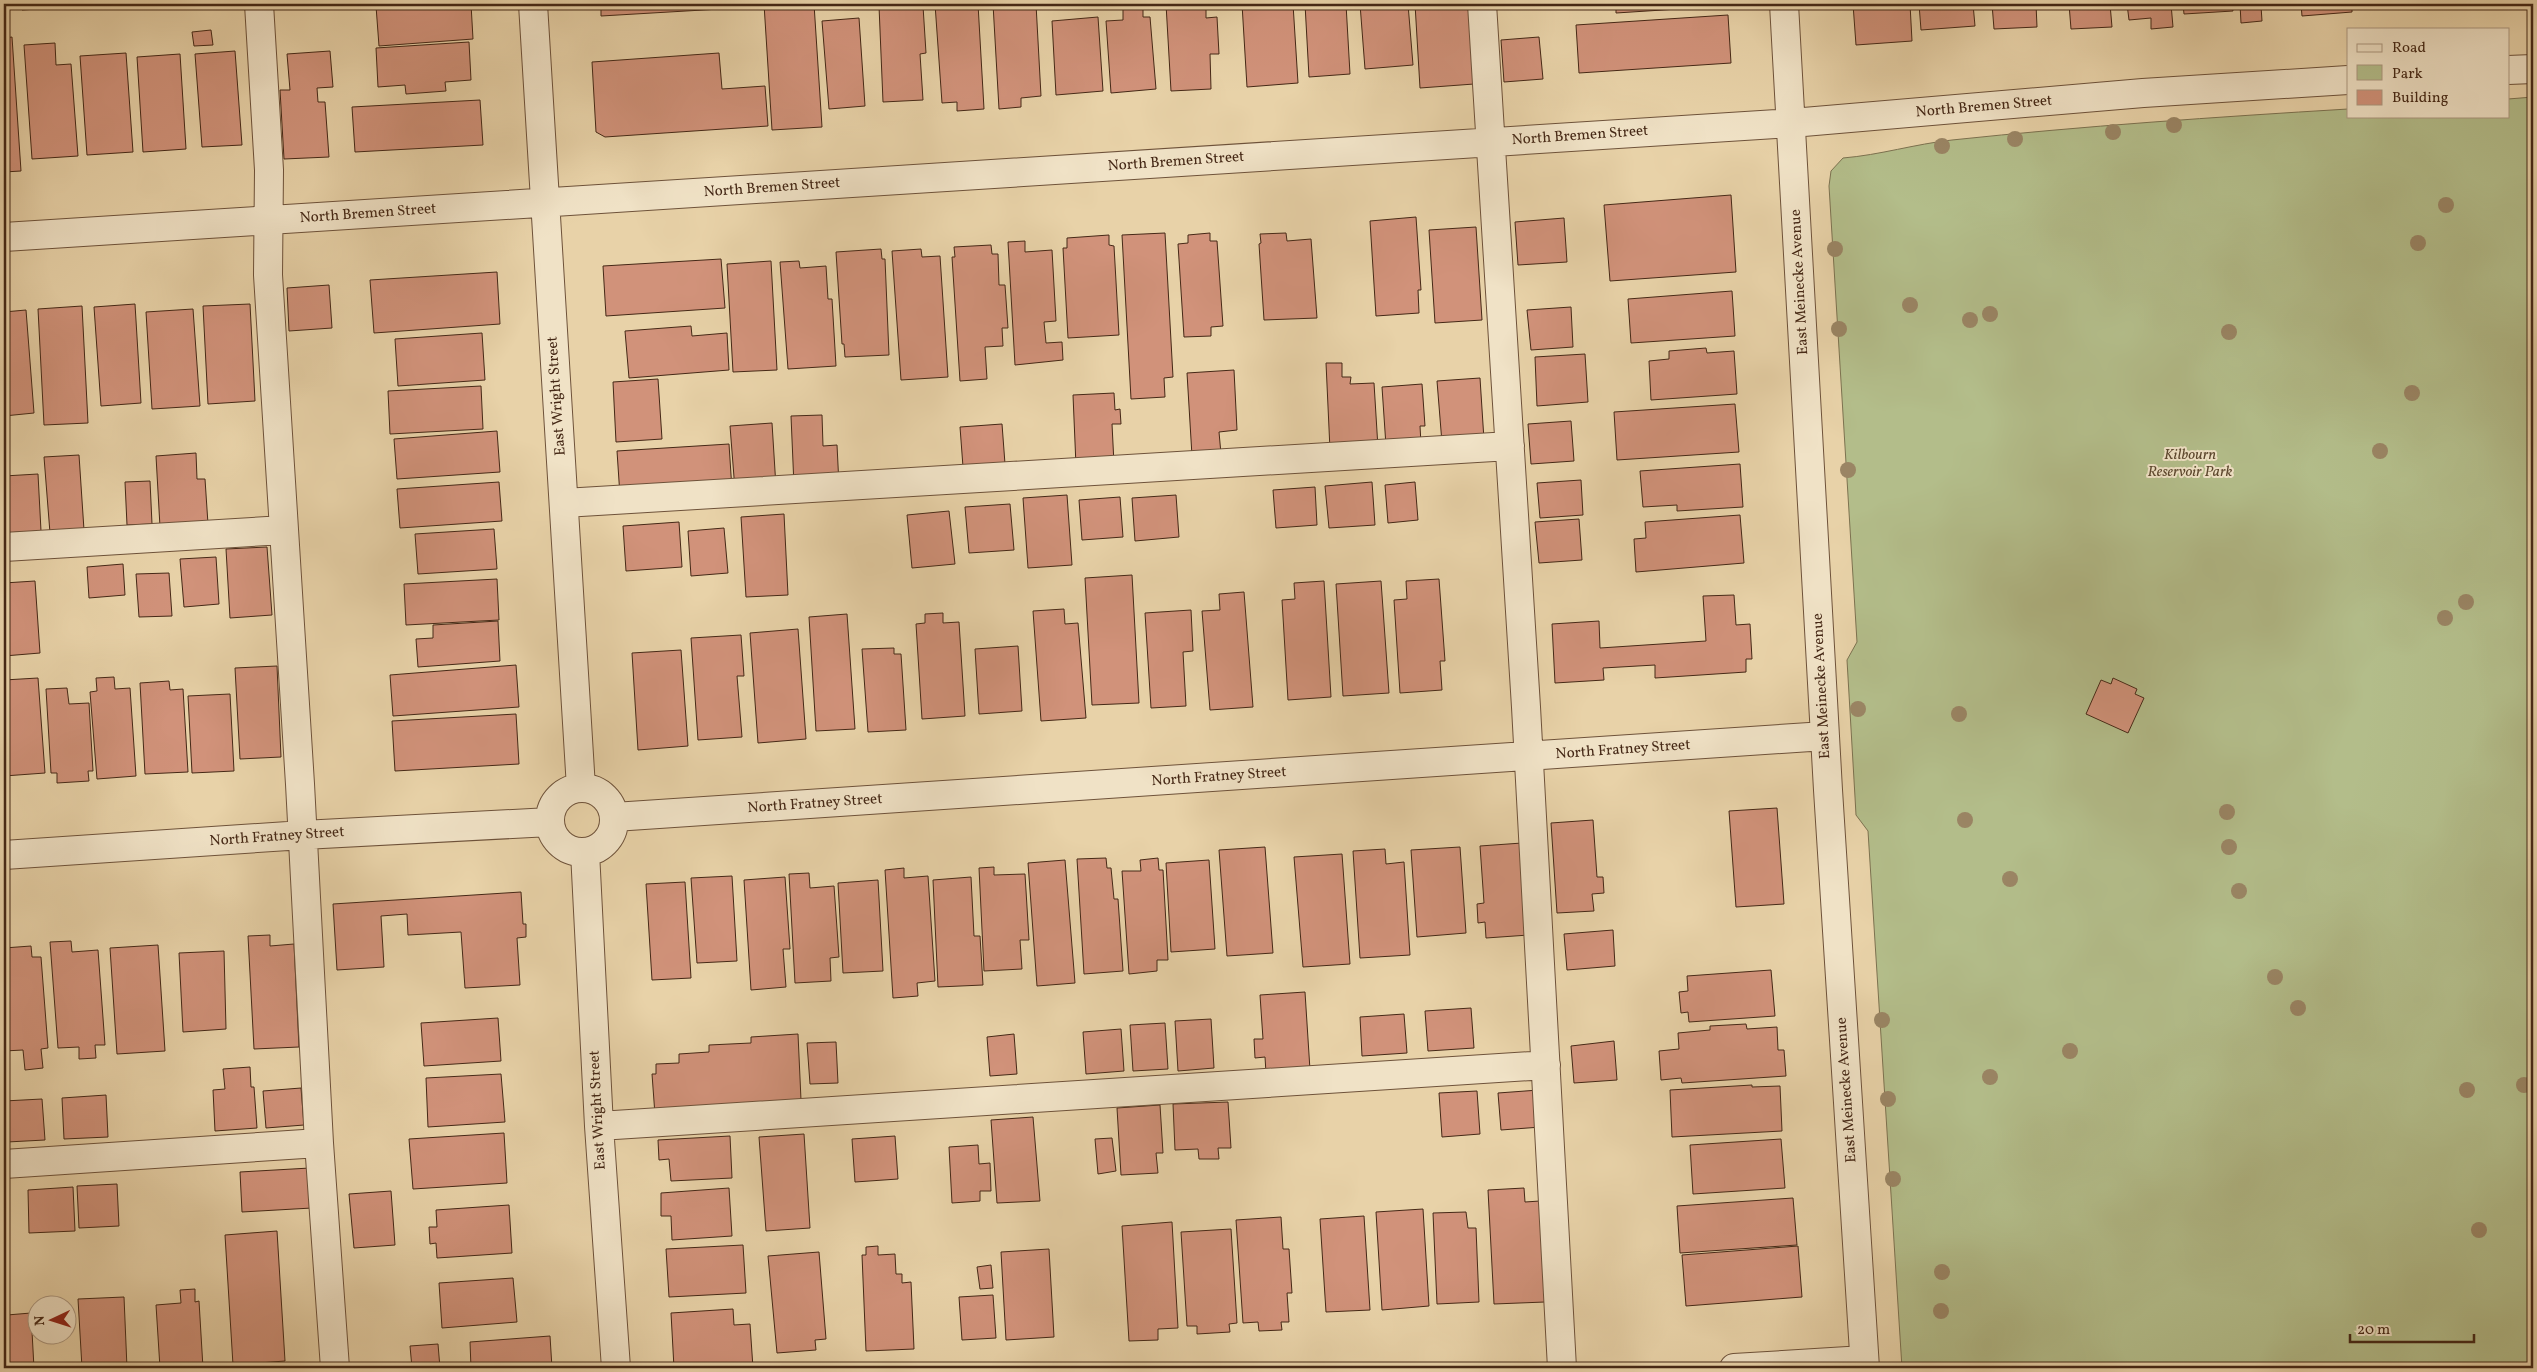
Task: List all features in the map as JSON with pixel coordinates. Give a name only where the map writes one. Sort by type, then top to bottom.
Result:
[{"type":"street","points":[[259,4],[269,170],[268,275],[303,835],[319,1143],[335,1368]]},
{"type":"street","name":"East Wright Street","points":[[534,4],[581,788]]},
{"type":"street","points":[[1482,4],[1529,757],[1562,1368]]},
{"type":"street","name":"East Meinecke Avenue","points":[[1784,4],[1825,736],[1865,1364]]},
{"type":"street","points":[[2510,70],[2533,69]]},
{"type":"street","name":"North Bremen Street","points":[[4,237],[1792,123],[2133,94],[2347,80]]},
{"type":"street","points":[[564,503],[1510,446]]},
{"type":"street","points":[[4,547],[284,530]]},
{"type":"street","name":"North Fratney Street","points":[[614,817],[1825,736]]},
{"type":"street","points":[[581,788],[599,793],[606,799],[614,817],[610,837],[603,844],[585,852],[564,848],[552,832],[550,812],[561,795],[570,790],[581,788]]},
{"type":"street","name":"North Fratney Street","points":[[4,855],[303,835],[550,822]]},
{"type":"street","name":"East Wright Street","points":[[585,852],[598,1126],[616,1368]]},
{"type":"street","points":[[598,1126],[1546,1065]]},
{"type":"street","points":[[4,1164],[319,1143]]},
{"type":"street","points":[[1734,1368],[1865,1364]]},
{"type":"green space","name":"Kilbourn Reservoir Park","points":[[2533,97],[2533,1368],[1902,1368],[1868,831],[1856,815],[1847,660],[1857,642],[1829,186],[1831,171],[1843,158],[1925,144],[2051,130],[2150,122],[2347,109],[2347,118],[2510,118],[2510,99]]},
{"type":"building","points":[[22,4],[38,4],[38,9],[22,10]]},
{"type":"building","points":[[471,4],[473,39],[379,46],[376,6]]},
{"type":"building","points":[[601,4],[719,4],[720,9],[601,16]]},
{"type":"building","points":[[764,4],[814,4],[822,127],[772,130]]},
{"type":"building","points":[[886,4],[908,4],[909,7],[923,6],[926,53],[920,54],[923,100],[883,102],[879,6]]},
{"type":"building","points":[[935,4],[978,4],[984,109],[957,111],[957,102],[942,103]]},
{"type":"building","points":[[993,4],[1036,4],[1041,96],[1021,98],[1021,107],[999,109]]},
{"type":"building","points":[[1166,4],[1206,4],[1206,18],[1217,17],[1219,54],[1210,54],[1211,89],[1171,91]]},
{"type":"building","points":[[1242,4],[1293,4],[1298,83],[1247,87]]},
{"type":"building","points":[[1305,4],[1346,4],[1350,74],[1309,77]]},
{"type":"building","points":[[1360,4],[1408,4],[1413,65],[1365,69]]},
{"type":"building","points":[[1415,4],[1477,4],[1474,84],[1420,88]]},
{"type":"building","points":[[1616,4],[1709,4],[1709,7],[1616,13]]},
{"type":"building","points":[[1853,4],[1910,4],[1912,41],[1856,45]]},
{"type":"building","points":[[1919,4],[1973,4],[1975,26],[1921,30]]},
{"type":"building","points":[[1992,4],[2036,4],[2037,27],[1994,29]]},
{"type":"building","points":[[2069,4],[2110,4],[2112,27],[2071,29]]},
{"type":"building","points":[[2127,4],[2171,4],[2173,27],[2151,29],[2151,18],[2129,20]]},
{"type":"building","points":[[2183,4],[2232,4],[2233,11],[2184,14]]},
{"type":"building","points":[[2240,4],[2283,5],[2261,6],[2262,21],[2241,23]]},
{"type":"building","points":[[2301,4],[2352,4],[2352,12],[2302,16]]},
{"type":"building","points":[[1143,6],[1143,17],[1150,17],[1156,89],[1111,93],[1106,21],[1123,20],[1123,7]]},
{"type":"building","points":[[1728,15],[1731,63],[1579,73],[1576,25]]},
{"type":"building","points":[[1098,17],[1103,91],[1056,95],[1052,21]]},
{"type":"building","points":[[4,18],[5,38],[12,37],[21,171],[4,172]]},
{"type":"building","points":[[859,18],[865,106],[829,109],[822,21]]},
{"type":"building","points":[[211,30],[213,45],[194,46],[192,32]]},
{"type":"building","points":[[1539,37],[1543,79],[1504,82],[1501,40]]},
{"type":"building","points":[[469,42],[471,80],[445,82],[446,91],[406,94],[405,85],[378,87],[376,48]]},
{"type":"building","points":[[55,43],[56,65],[71,64],[78,156],[32,159],[24,45]]},
{"type":"building","points":[[235,51],[242,145],[202,147],[195,54]]},
{"type":"building","points":[[330,51],[333,87],[317,88],[318,102],[325,102],[329,157],[284,159],[280,90],[290,90],[287,54]]},
{"type":"building","points":[[126,53],[133,152],[87,155],[80,56]]},
{"type":"building","points":[[719,53],[722,89],[765,86],[768,126],[605,137],[596,132],[592,62]]},
{"type":"building","points":[[180,54],[186,149],[143,152],[137,57]]},
{"type":"building","points":[[480,100],[483,145],[355,152],[352,107]]},
{"type":"building","points":[[1731,195],[1736,272],[1610,281],[1604,205]]},
{"type":"building","points":[[1416,217],[1421,290],[1418,290],[1419,313],[1376,316],[1370,221]]},
{"type":"building","points":[[1564,218],[1567,262],[1518,265],[1515,222]]},
{"type":"building","points":[[1476,227],[1482,320],[1435,323],[1429,230]]},
{"type":"building","points":[[1165,233],[1173,377],[1164,378],[1165,397],[1131,399],[1122,235]]},
{"type":"building","points":[[1210,233],[1210,241],[1217,241],[1223,326],[1211,327],[1211,336],[1184,337],[1178,244],[1188,243],[1188,235]]},
{"type":"building","points":[[1286,233],[1287,241],[1311,239],[1317,318],[1264,320],[1260,234]]},
{"type":"building","points":[[1109,235],[1109,245],[1114,246],[1119,335],[1068,338],[1063,248],[1067,248],[1067,238]]},
{"type":"building","points":[[1025,241],[1025,252],[1052,250],[1056,321],[1044,322],[1046,343],[1062,342],[1063,360],[1015,365],[1008,242]]},
{"type":"building","points":[[991,245],[992,254],[998,254],[999,285],[1005,285],[1008,328],[1002,328],[1003,346],[985,347],[987,379],[960,381],[952,257],[955,257],[954,247]]},
{"type":"building","points":[[881,249],[882,259],[885,259],[889,355],[845,357],[844,344],[842,344],[836,252]]},
{"type":"building","points":[[921,249],[922,257],[940,256],[948,377],[901,380],[892,251]]},
{"type":"building","points":[[721,259],[725,308],[606,316],[603,266]]},
{"type":"building","points":[[771,261],[777,370],[733,372],[727,264]]},
{"type":"building","points":[[799,261],[800,268],[826,266],[828,299],[832,299],[836,366],[788,369],[780,262]]},
{"type":"building","points":[[497,272],[500,324],[374,333],[370,280]]},
{"type":"building","points":[[329,285],[332,328],[289,331],[287,288]]},
{"type":"building","points":[[1732,291],[1735,336],[1631,343],[1628,299]]},
{"type":"building","points":[[135,304],[141,403],[101,406],[94,307]]},
{"type":"building","points":[[250,304],[255,401],[208,404],[203,306]]},
{"type":"building","points":[[82,306],[88,423],[44,425],[38,309]]},
{"type":"building","points":[[1571,307],[1573,347],[1531,350],[1527,310]]},
{"type":"building","points":[[193,309],[200,406],[152,409],[146,312]]},
{"type":"building","points":[[26,310],[34,413],[4,416],[4,312]]},
{"type":"building","points":[[691,326],[692,336],[727,333],[729,370],[629,378],[625,331]]},
{"type":"building","points":[[482,333],[485,380],[398,386],[395,339]]},
{"type":"building","points":[[1706,348],[1707,353],[1734,351],[1737,394],[1651,400],[1649,361],[1669,359],[1669,351]]},
{"type":"building","points":[[1585,354],[1588,402],[1537,406],[1535,357]]},
{"type":"building","points":[[1326,363],[1342,363],[1342,377],[1351,377],[1350,384],[1374,383],[1378,448],[1330,450]]},
{"type":"building","points":[[1234,370],[1237,430],[1219,432],[1221,454],[1192,456],[1187,373]]},
{"type":"building","points":[[1480,378],[1484,440],[1442,443],[1437,381]]},
{"type":"building","points":[[658,379],[662,439],[616,442],[613,382]]},
{"type":"building","points":[[1422,384],[1425,426],[1420,426],[1421,444],[1386,446],[1382,387]]},
{"type":"building","points":[[481,386],[483,429],[390,434],[388,391]]},
{"type":"building","points":[[1114,393],[1115,410],[1120,409],[1121,424],[1112,424],[1114,464],[1076,466],[1073,395]]},
{"type":"building","points":[[1735,404],[1739,452],[1617,460],[1614,412]]},
{"type":"building","points":[[822,415],[823,446],[837,445],[839,485],[794,486],[791,416]]},
{"type":"building","points":[[1571,421],[1574,461],[1531,464],[1528,424]]},
{"type":"building","points":[[772,423],[776,487],[735,490],[730,426]]},
{"type":"building","points":[[1002,424],[1005,464],[963,467],[960,427]]},
{"type":"building","points":[[497,431],[500,472],[397,479],[394,439]]},
{"type":"building","points":[[729,444],[732,490],[620,496],[617,451]]},
{"type":"building","points":[[196,453],[197,479],[205,479],[208,524],[160,527],[156,456]]},
{"type":"building","points":[[79,455],[84,530],[50,533],[44,457]]},
{"type":"building","points":[[1740,464],[1743,507],[1677,511],[1677,505],[1643,507],[1640,471]]},
{"type":"building","points":[[38,474],[41,531],[4,533],[4,476]]},
{"type":"building","points":[[1581,480],[1583,515],[1540,518],[1537,483]]},
{"type":"building","points":[[150,481],[152,524],[127,525],[125,482]]},
{"type":"building","points":[[499,482],[502,521],[400,528],[397,489]]},
{"type":"building","points":[[1372,482],[1375,525],[1329,528],[1325,486]]},
{"type":"building","points":[[1415,482],[1418,520],[1388,523],[1385,485]]},
{"type":"building","points":[[1315,487],[1317,525],[1276,528],[1273,490]]},
{"type":"building","points":[[1067,495],[1072,565],[1028,568],[1023,498]]},
{"type":"building","points":[[1176,495],[1179,537],[1135,541],[1132,498]]},
{"type":"building","points":[[1120,497],[1123,537],[1082,540],[1079,500]]},
{"type":"building","points":[[1010,504],[1014,550],[969,553],[965,507]]},
{"type":"building","points":[[949,511],[955,564],[912,568],[907,515]]},
{"type":"building","points":[[784,514],[788,595],[746,597],[741,517]]},
{"type":"building","points":[[1740,515],[1744,563],[1636,572],[1634,539],[1646,538],[1645,522]]},
{"type":"building","points":[[1579,519],[1582,560],[1539,563],[1535,522]]},
{"type":"building","points":[[679,522],[682,567],[626,571],[623,526]]},
{"type":"building","points":[[724,528],[728,573],[691,576],[688,531]]},
{"type":"building","points":[[494,529],[497,569],[418,574],[415,534]]},
{"type":"building","points":[[267,547],[272,615],[230,618],[226,549]]},
{"type":"building","points":[[216,557],[219,604],[184,607],[180,559]]},
{"type":"building","points":[[123,564],[125,595],[89,598],[87,567]]},
{"type":"building","points":[[169,573],[172,616],[139,617],[136,574]]},
{"type":"building","points":[[1132,575],[1139,703],[1092,705],[1085,578]]},
{"type":"building","points":[[497,579],[499,620],[406,625],[404,584]]},
{"type":"building","points":[[1439,579],[1445,661],[1440,661],[1442,690],[1400,693],[1394,600],[1407,599],[1406,581]]},
{"type":"building","points":[[35,581],[40,653],[4,656],[4,583]]},
{"type":"building","points":[[1324,581],[1331,697],[1288,700],[1282,600],[1295,599],[1294,583]]},
{"type":"building","points":[[1381,581],[1389,693],[1343,696],[1336,584]]},
{"type":"building","points":[[1244,592],[1253,707],[1210,710],[1202,611],[1220,610],[1219,594]]},
{"type":"building","points":[[1734,595],[1736,625],[1750,624],[1752,659],[1746,659],[1746,672],[1655,678],[1655,665],[1603,668],[1604,680],[1555,683],[1552,624],[1599,621],[1600,648],[1706,641],[1703,596]]},
{"type":"building","points":[[1064,609],[1065,624],[1078,623],[1086,718],[1041,721],[1033,611]]},
{"type":"building","points":[[1191,610],[1193,651],[1183,652],[1186,706],[1151,708],[1145,613]]},
{"type":"building","points":[[943,613],[943,623],[959,622],[965,716],[922,719],[916,624],[925,623],[925,614]]},
{"type":"building","points":[[847,614],[855,729],[816,731],[809,617]]},
{"type":"building","points":[[498,621],[500,661],[418,667],[416,639],[433,638],[433,625]]},
{"type":"building","points":[[798,629],[806,739],[758,743],[750,633]]},
{"type":"building","points":[[741,635],[744,676],[737,676],[742,737],[698,740],[691,638]]},
{"type":"building","points":[[1018,646],[1022,711],[979,714],[975,649]]},
{"type":"building","points":[[894,648],[894,654],[901,654],[906,730],[868,732],[862,649]]},
{"type":"building","points":[[681,650],[688,746],[638,750],[632,653]]},
{"type":"building","points":[[516,665],[519,707],[393,716],[390,675]]},
{"type":"building","points":[[277,666],[281,757],[240,759],[235,668]]},
{"type":"building","points":[[114,677],[115,689],[130,688],[136,776],[97,779],[90,692],[97,691],[96,678]]},
{"type":"building","points":[[38,678],[45,773],[4,776],[4,680]]},
{"type":"building","points":[[2113,678],[2137,689],[2135,694],[2144,698],[2128,733],[2086,714],[2101,680],[2111,684]]},
{"type":"building","points":[[169,681],[170,690],[183,689],[188,772],[145,774],[140,683]]},
{"type":"building","points":[[67,688],[69,704],[89,703],[93,771],[88,771],[89,781],[57,783],[57,773],[51,773],[46,689]]},
{"type":"building","points":[[230,694],[234,771],[192,773],[188,696]]},
{"type":"building","points":[[516,714],[519,764],[395,771],[392,721]]},
{"type":"building","points":[[1777,808],[1784,904],[1736,907],[1729,811]]},
{"type":"building","points":[[1593,820],[1597,877],[1603,877],[1604,893],[1592,894],[1594,911],[1557,913],[1551,823]]},
{"type":"building","points":[[1522,843],[1529,935],[1486,938],[1485,922],[1478,923],[1477,904],[1484,903],[1480,846]]},
{"type":"building","points":[[1265,847],[1273,953],[1227,956],[1219,850]]},
{"type":"building","points":[[1460,847],[1466,933],[1417,937],[1411,850]]},
{"type":"building","points":[[1385,849],[1386,864],[1404,862],[1410,955],[1360,958],[1353,851]]},
{"type":"building","points":[[1342,854],[1350,964],[1303,967],[1294,857]]},
{"type":"building","points":[[1106,858],[1107,868],[1111,868],[1114,899],[1118,899],[1123,971],[1084,974],[1077,859]]},
{"type":"building","points":[[1158,858],[1159,870],[1163,870],[1168,960],[1157,960],[1157,971],[1129,974],[1122,871],[1141,871],[1140,860]]},
{"type":"building","points":[[1065,860],[1075,983],[1037,986],[1028,863]]},
{"type":"building","points":[[1209,860],[1215,949],[1171,952],[1166,863]]},
{"type":"building","points":[[994,867],[994,875],[1025,874],[1029,940],[1020,940],[1022,969],[984,971],[979,868]]},
{"type":"building","points":[[904,868],[904,878],[928,876],[935,981],[917,983],[918,996],[893,998],[885,870]]},
{"type":"building","points":[[809,873],[810,888],[834,886],[839,957],[830,958],[831,981],[795,983],[789,874]]},
{"type":"building","points":[[732,876],[737,961],[697,963],[691,878]]},
{"type":"building","points":[[785,877],[790,949],[783,949],[786,987],[751,990],[744,880]]},
{"type":"building","points":[[971,877],[974,936],[980,936],[983,985],[938,987],[933,880]]},
{"type":"building","points":[[878,880],[883,971],[843,973],[838,883]]},
{"type":"building","points":[[685,882],[691,978],[652,980],[646,884]]},
{"type":"building","points":[[521,892],[523,924],[526,924],[526,937],[517,938],[520,985],[465,988],[461,932],[408,935],[407,914],[381,916],[384,967],[337,970],[333,904]]},
{"type":"building","points":[[1613,930],[1615,966],[1567,970],[1564,934]]},
{"type":"building","points":[[270,935],[270,946],[294,944],[299,1047],[254,1049],[248,936]]},
{"type":"building","points":[[71,941],[72,952],[98,950],[105,1045],[95,1045],[96,1058],[79,1059],[79,1047],[58,1048],[50,942]]},
{"type":"building","points":[[158,945],[165,1051],[117,1054],[110,948]]},
{"type":"building","points":[[31,946],[32,957],[41,957],[48,1048],[41,1049],[43,1068],[25,1070],[23,1050],[4,1051],[4,948]]},
{"type":"building","points":[[224,951],[226,1029],[183,1032],[179,953]]},
{"type":"building","points":[[1771,970],[1775,1016],[1689,1022],[1688,1012],[1681,1013],[1679,992],[1688,991],[1687,976]]},
{"type":"building","points":[[1305,992],[1310,1070],[1266,1073],[1265,1057],[1255,1058],[1254,1039],[1263,1039],[1260,995]]},
{"type":"building","points":[[1471,1008],[1474,1048],[1428,1051],[1425,1011]]},
{"type":"building","points":[[1404,1014],[1407,1053],[1362,1056],[1360,1017]]},
{"type":"building","points":[[498,1018],[501,1061],[424,1066],[421,1023]]},
{"type":"building","points":[[1211,1019],[1214,1068],[1178,1071],[1175,1021]]},
{"type":"building","points":[[1165,1023],[1168,1069],[1133,1071],[1130,1025]]},
{"type":"building","points":[[1746,1024],[1747,1029],[1777,1027],[1778,1050],[1784,1050],[1786,1076],[1682,1083],[1681,1078],[1661,1080],[1659,1051],[1679,1049],[1678,1033],[1710,1030],[1710,1026]]},
{"type":"building","points":[[1121,1029],[1124,1071],[1086,1074],[1083,1032]]},
{"type":"building","points":[[798,1034],[801,1100],[655,1115],[652,1074],[656,1074],[656,1064],[679,1063],[679,1054],[709,1052],[709,1045],[751,1043],[751,1037]]},
{"type":"building","points":[[1014,1034],[1017,1074],[990,1076],[987,1037]]},
{"type":"building","points":[[1614,1041],[1617,1080],[1574,1083],[1571,1046]]},
{"type":"building","points":[[836,1042],[838,1083],[810,1084],[807,1043]]},
{"type":"building","points":[[250,1067],[251,1087],[254,1087],[257,1128],[215,1131],[213,1090],[225,1089],[223,1069]]},
{"type":"building","points":[[501,1074],[505,1122],[428,1127],[426,1078]]},
{"type":"building","points":[[1752,1085],[1752,1087],[1780,1086],[1782,1131],[1672,1137],[1670,1090]]},
{"type":"building","points":[[301,1088],[304,1125],[266,1128],[263,1091]]},
{"type":"building","points":[[1539,1090],[1541,1127],[1501,1130],[1498,1093]]},
{"type":"building","points":[[1477,1091],[1480,1134],[1442,1137],[1439,1093]]},
{"type":"building","points":[[106,1095],[108,1137],[64,1139],[62,1098]]},
{"type":"building","points":[[42,1099],[45,1140],[7,1142],[4,1101]]},
{"type":"building","points":[[1228,1102],[1231,1148],[1218,1148],[1219,1159],[1199,1159],[1198,1149],[1175,1150],[1173,1104]]},
{"type":"building","points":[[1160,1105],[1163,1153],[1156,1153],[1158,1173],[1121,1175],[1117,1108]]},
{"type":"building","points":[[1033,1117],[1040,1201],[997,1203],[991,1120]]},
{"type":"building","points":[[504,1133],[507,1183],[413,1189],[409,1139]]},
{"type":"building","points":[[804,1134],[810,1228],[766,1231],[759,1137]]},
{"type":"building","points":[[730,1136],[732,1178],[671,1181],[669,1159],[659,1160],[658,1140]]},
{"type":"building","points":[[895,1136],[898,1179],[855,1182],[852,1139]]},
{"type":"building","points":[[1112,1138],[1116,1171],[1098,1174],[1095,1139]]},
{"type":"building","points":[[1781,1139],[1785,1188],[1693,1194],[1690,1145]]},
{"type":"building","points":[[978,1145],[979,1164],[990,1163],[991,1191],[980,1191],[980,1201],[952,1203],[949,1147]]},
{"type":"building","points":[[310,1168],[312,1208],[242,1212],[240,1172]]},
{"type":"building","points":[[117,1184],[119,1226],[79,1228],[77,1186]]},
{"type":"building","points":[[73,1187],[75,1231],[29,1233],[28,1190]]},
{"type":"building","points":[[729,1188],[732,1236],[672,1240],[671,1216],[661,1216],[661,1193]]},
{"type":"building","points":[[1524,1188],[1525,1202],[1540,1201],[1545,1302],[1494,1304],[1488,1190]]},
{"type":"building","points":[[391,1191],[395,1245],[354,1248],[349,1194]]},
{"type":"building","points":[[1793,1198],[1797,1245],[1680,1253],[1677,1206]]},
{"type":"building","points":[[509,1205],[512,1253],[437,1258],[436,1243],[430,1244],[429,1227],[437,1227],[436,1210]]},
{"type":"building","points":[[1423,1209],[1429,1306],[1382,1310],[1376,1212]]},
{"type":"building","points":[[1466,1212],[1468,1228],[1476,1228],[1479,1302],[1437,1304],[1433,1213]]},
{"type":"building","points":[[1364,1216],[1370,1310],[1326,1312],[1320,1219]]},
{"type":"building","points":[[1281,1217],[1283,1249],[1289,1249],[1292,1293],[1287,1293],[1289,1322],[1281,1322],[1282,1330],[1259,1331],[1258,1322],[1243,1323],[1236,1220]]},
{"type":"building","points":[[1172,1222],[1178,1328],[1158,1329],[1158,1340],[1129,1341],[1122,1226]]},
{"type":"building","points":[[1231,1229],[1237,1323],[1229,1324],[1230,1332],[1197,1334],[1197,1326],[1187,1326],[1181,1232]]},
{"type":"building","points":[[277,1231],[285,1361],[233,1365],[225,1235]]},
{"type":"building","points":[[743,1245],[746,1293],[669,1297],[666,1249]]},
{"type":"building","points":[[878,1246],[878,1255],[895,1254],[896,1274],[902,1274],[902,1283],[911,1282],[914,1349],[866,1351],[862,1255],[866,1255],[866,1247]]},
{"type":"building","points":[[1798,1246],[1802,1297],[1686,1306],[1682,1255]]},
{"type":"building","points":[[1049,1249],[1054,1337],[1006,1340],[1001,1252]]},
{"type":"building","points":[[819,1252],[826,1339],[815,1340],[816,1350],[777,1353],[768,1256]]},
{"type":"building","points":[[991,1265],[993,1288],[980,1289],[977,1267]]},
{"type":"building","points":[[513,1278],[517,1322],[442,1328],[439,1283]]},
{"type":"building","points":[[195,1289],[195,1302],[199,1301],[203,1368],[160,1368],[156,1305],[181,1303],[180,1290]]},
{"type":"building","points":[[993,1295],[996,1338],[962,1340],[959,1297]]},
{"type":"building","points":[[124,1297],[127,1368],[82,1368],[78,1299]]},
{"type":"building","points":[[4,1299],[6,1299],[7,1315],[28,1313],[28,1344],[33,1344],[34,1368],[4,1368]]},
{"type":"building","points":[[733,1309],[734,1325],[750,1324],[753,1368],[674,1368],[671,1313]]},
{"type":"building","points":[[550,1336],[552,1368],[471,1368],[470,1342]]},
{"type":"building","points":[[438,1344],[440,1368],[412,1368],[410,1346]]}]
